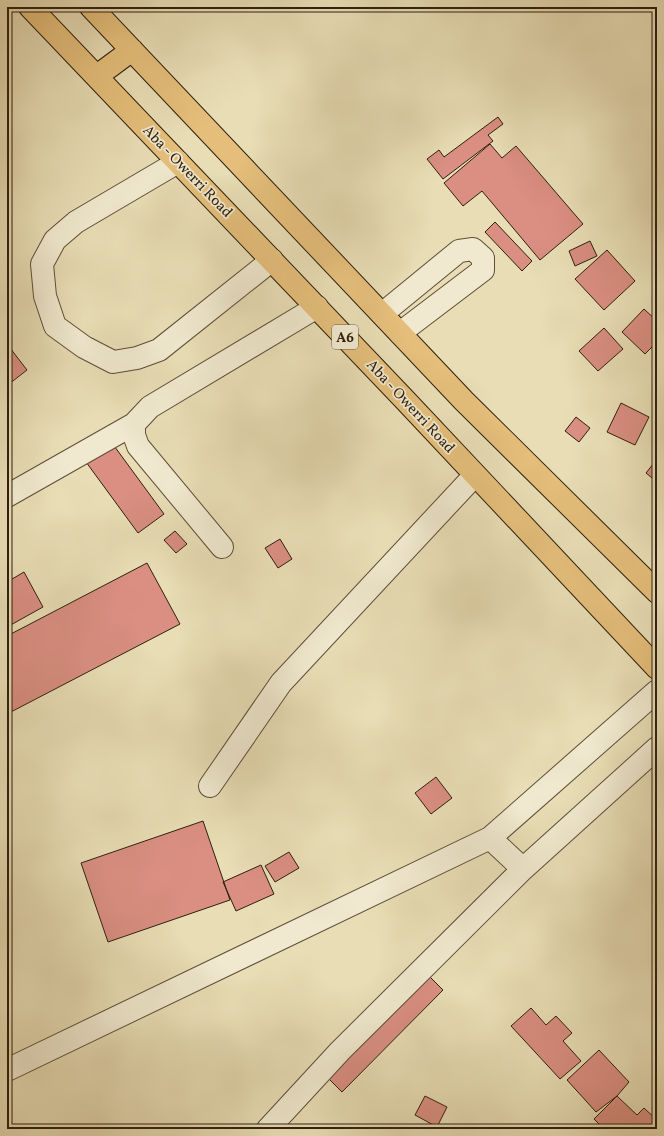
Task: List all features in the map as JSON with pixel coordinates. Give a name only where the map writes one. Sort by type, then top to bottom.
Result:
[{"type":"highway","name":"Aba - Owerri Road","points":[[30,7],[317,307],[657,668]]},
{"type":"highway","points":[[91,7],[470,406],[657,592]]},
{"type":"highway","points":[[97,76],[132,50]]},
{"type":"lane","points":[[178,162],[76,222],[55,240],[42,264],[45,296],[55,326],[84,347],[113,362],[137,358],[159,350],[272,260]]},
{"type":"lane","points":[[382,314],[459,251],[473,249],[483,258],[483,270],[400,333]]},
{"type":"lane","points":[[7,496],[134,424],[150,407],[317,307]]},
{"type":"lane","points":[[134,424],[134,436],[138,446],[222,547]]},
{"type":"lane","points":[[210,786],[281,683],[475,475]]},
{"type":"lane","points":[[7,1070],[490,838],[657,691]]},
{"type":"lane","points":[[268,1129],[340,1051],[523,869],[657,748]]},
{"type":"lane","points":[[490,838],[523,869]]},
{"type":"building","points":[[498,117],[503,124],[488,135],[493,141],[443,179],[427,159],[439,150],[444,157]]},
{"type":"building","points":[[490,144],[502,158],[516,146],[583,224],[540,260],[482,191],[463,206],[444,183]]},
{"type":"building","points":[[495,222],[532,261],[522,271],[485,232]]},
{"type":"building","points":[[590,241],[597,256],[575,266],[569,251]]},
{"type":"building","points":[[607,250],[635,281],[604,310],[575,279]]},
{"type":"building","points":[[644,309],[657,321],[657,342],[645,354],[622,332]]},
{"type":"building","points":[[604,328],[623,349],[598,371],[579,351]]},
{"type":"building","points":[[7,344],[27,370],[9,384],[7,382]]},
{"type":"building","points":[[621,403],[649,417],[635,445],[607,432]]},
{"type":"building","points":[[576,417],[590,428],[579,442],[565,431]]},
{"type":"building","points":[[112,443],[164,514],[138,533],[86,462]]},
{"type":"building","points":[[657,459],[657,482],[646,473]]},
{"type":"building","points":[[175,531],[187,544],[176,553],[164,540]]},
{"type":"building","points":[[280,539],[292,559],[278,568],[265,548]]},
{"type":"building","points":[[147,563],[180,624],[7,714],[7,636]]},
{"type":"building","points":[[24,572],[43,607],[7,627],[7,582]]},
{"type":"building","points":[[436,777],[452,798],[431,814],[415,793]]},
{"type":"building","points":[[203,821],[230,900],[108,942],[81,863]]},
{"type":"building","points":[[289,852],[299,868],[275,882],[265,866]]},
{"type":"building","points":[[261,865],[274,894],[236,911],[223,882]]},
{"type":"building","points":[[426,973],[443,990],[342,1092],[325,1075]]},
{"type":"building","points":[[531,1008],[546,1025],[556,1016],[572,1033],[563,1041],[581,1061],[560,1079],[511,1026]]},
{"type":"building","points":[[599,1050],[629,1082],[617,1096],[596,1112],[567,1080]]},
{"type":"building","points":[[425,1096],[447,1107],[437,1127],[415,1115]]},
{"type":"building","points":[[617,1096],[637,1115],[644,1108],[657,1120],[657,1124],[652,1129],[604,1129],[594,1119]]}]
